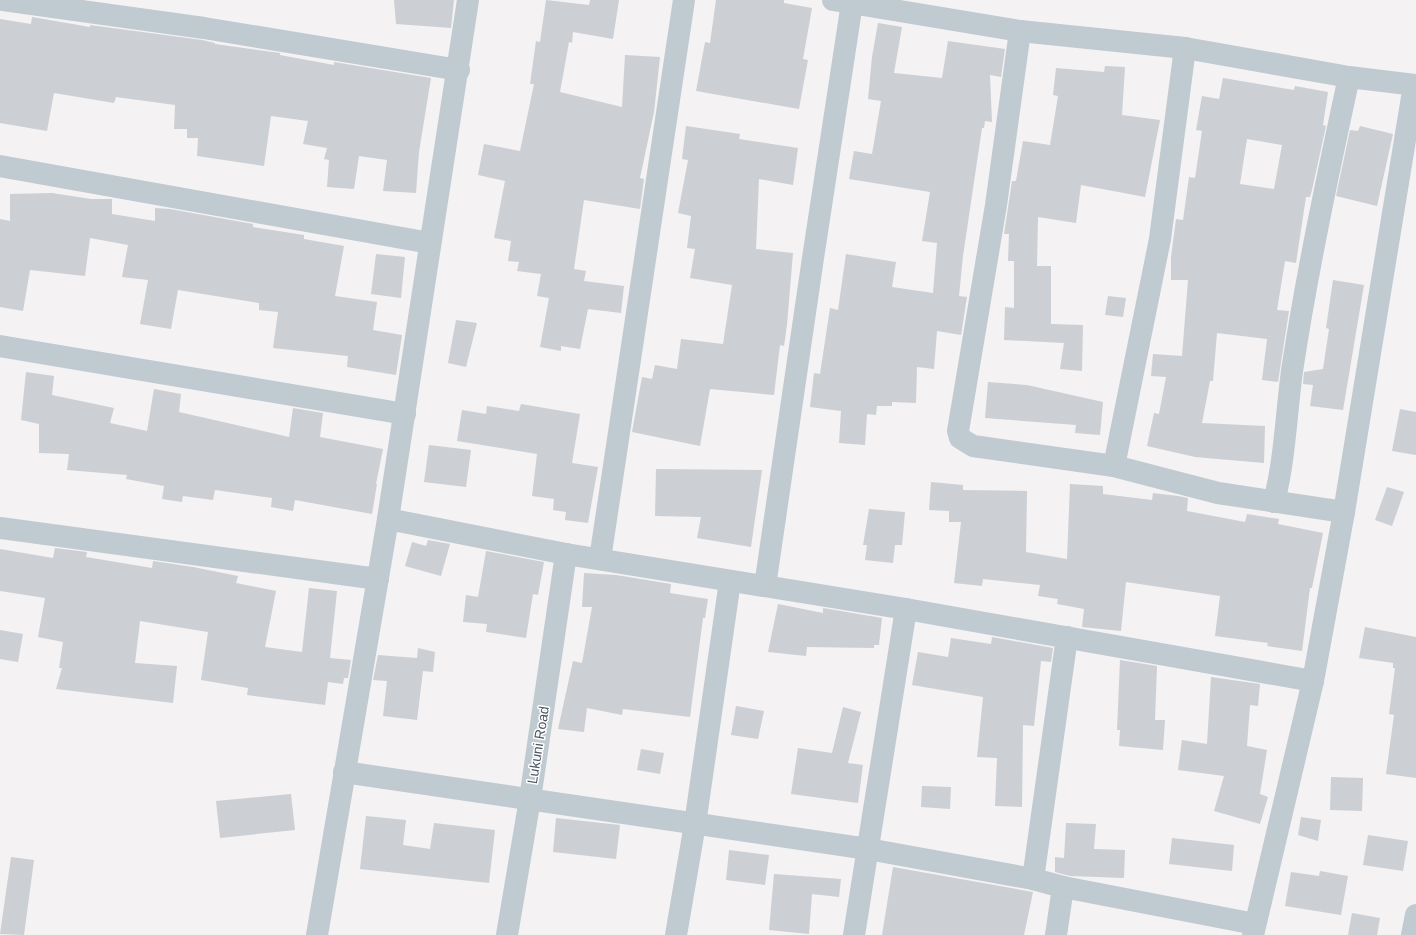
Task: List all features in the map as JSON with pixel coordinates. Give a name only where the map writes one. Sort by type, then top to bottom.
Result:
[{"type":"street","points":[[3,0],[204,28],[458,70]]},
{"type":"street","points":[[317,935],[405,414],[468,0]]},
{"type":"street","points":[[600,559],[684,0]]},
{"type":"street","points":[[344,772],[868,849],[1033,879],[1254,930],[1313,681],[1344,512],[1415,85],[1349,77],[1184,48],[1020,31],[842,2],[813,258],[765,586]]},
{"type":"street","points":[[1020,31],[996,205],[958,431],[960,438],[974,446],[1114,466],[1218,493],[1344,512]]},
{"type":"street","points":[[1114,466],[1160,240],[1184,48]]},
{"type":"street","points":[[1274,502],[1282,468],[1292,372],[1315,240],[1349,77]]},
{"type":"street","points":[[0,166],[430,242]]},
{"type":"street","points":[[0,346],[405,414]]},
{"type":"street","points":[[388,519],[566,554],[906,609],[1313,681]]},
{"type":"street","points":[[0,528],[378,579]]},
{"type":"street","name":"Lukuni Road","points":[[507,935],[530,799],[566,554]]},
{"type":"street","points":[[676,935],[695,824],[730,581]]},
{"type":"street","points":[[854,935],[906,609]]},
{"type":"street","points":[[1033,879],[1067,637]]},
{"type":"street","points":[[1056,935],[1063,887]]},
{"type":"street","points":[[1412,935],[1416,915]]},
{"type":"building","points":[[394,0],[454,0],[451,28],[396,24]]},
{"type":"building","points":[[546,0],[589,5],[590,0],[619,0],[613,39],[573,32],[572,43],[569,42],[560,92],[622,107],[625,55],[660,57],[654,112],[640,178],[644,179],[640,209],[584,200],[574,269],[586,271],[584,281],[624,286],[621,313],[588,309],[580,349],[561,346],[561,351],[540,347],[549,298],[537,296],[541,274],[517,271],[519,262],[508,261],[511,241],[494,238],[505,181],[478,175],[484,144],[520,151],[534,84],[530,84],[536,41],[540,42]]},
{"type":"building","points":[[716,0],[784,0],[784,3],[812,8],[803,59],[808,60],[799,109],[696,91],[705,42],[710,43]]},
{"type":"building","points":[[32,17],[90,27],[90,25],[202,40],[215,44],[280,53],[280,55],[334,65],[334,62],[431,78],[419,152],[416,193],[383,191],[387,160],[359,156],[354,189],[327,187],[329,160],[324,159],[327,148],[303,144],[308,121],[271,116],[264,166],[197,156],[198,138],[187,138],[187,129],[174,129],[175,105],[116,97],[114,103],[54,93],[47,131],[0,123],[0,19],[31,24]]},
{"type":"building","points":[[878,23],[902,27],[894,73],[942,78],[948,41],[1005,49],[1001,77],[990,75],[992,122],[985,121],[984,128],[982,128],[963,256],[959,296],[967,297],[961,335],[937,331],[934,369],[917,367],[916,403],[892,402],[892,406],[877,406],[876,415],[867,414],[865,445],[839,443],[841,411],[810,407],[814,373],[820,374],[830,308],[838,310],[846,254],[896,262],[892,287],[933,293],[937,243],[922,241],[930,192],[849,179],[854,151],[872,154],[881,101],[868,99],[872,57]]},
{"type":"building","points":[[1105,66],[1125,67],[1122,115],[1160,120],[1145,197],[1081,185],[1076,223],[1038,217],[1037,266],[1051,266],[1051,324],[1083,325],[1082,371],[1060,369],[1064,343],[1004,340],[1005,307],[1014,308],[1014,261],[1008,261],[1009,234],[1004,234],[1012,181],[1016,181],[1023,141],[1050,145],[1058,96],[1053,95],[1056,68],[1104,72]]},
{"type":"building","points":[[1223,78],[1294,90],[1295,86],[1328,92],[1323,125],[1326,126],[1312,190],[1310,197],[1306,197],[1296,263],[1285,261],[1277,310],[1289,311],[1278,382],[1262,380],[1267,339],[1217,333],[1213,381],[1210,381],[1202,423],[1265,426],[1264,463],[1195,457],[1147,446],[1154,413],[1159,414],[1166,377],[1151,376],[1153,354],[1182,356],[1188,280],[1171,280],[1171,257],[1176,219],[1183,220],[1189,177],[1195,178],[1202,131],[1196,130],[1202,96],[1219,99]],"holes":[[[1247,139],[1282,145],[1274,189],[1240,184]]]},
{"type":"building","points":[[686,126],[740,134],[739,139],[798,148],[793,185],[759,179],[756,249],[793,253],[787,325],[784,346],[780,345],[774,395],[710,389],[700,446],[632,432],[642,377],[652,379],[655,365],[677,369],[681,339],[723,344],[732,285],[690,278],[695,249],[687,248],[691,216],[678,213],[688,160],[682,159]]},
{"type":"building","points":[[1360,126],[1393,134],[1377,206],[1336,196],[1350,130],[1358,131]]},
{"type":"building","points":[[52,193],[91,199],[112,199],[112,214],[155,221],[155,208],[170,209],[253,224],[253,227],[304,235],[304,239],[344,246],[335,296],[377,302],[373,330],[402,335],[396,375],[347,367],[348,356],[273,348],[278,312],[259,310],[259,303],[178,290],[171,329],[140,324],[148,280],[122,277],[128,245],[90,238],[85,276],[30,270],[23,311],[0,307],[0,219],[10,221],[10,194]]},
{"type":"building","points":[[376,254],[405,257],[401,298],[371,294]]},
{"type":"building","points":[[1333,280],[1364,285],[1343,410],[1310,406],[1313,385],[1303,384],[1304,372],[1323,369],[1329,329],[1326,328]]},
{"type":"building","points":[[1108,296],[1126,298],[1123,317],[1105,315]]},
{"type":"building","points":[[456,320],[477,323],[466,367],[448,363]]},
{"type":"building","points":[[26,372],[54,376],[52,395],[114,408],[110,423],[147,431],[154,389],[181,394],[179,412],[289,437],[293,408],[323,413],[320,437],[383,449],[372,514],[295,500],[293,511],[271,507],[272,498],[215,490],[213,500],[183,496],[182,502],[162,499],[164,486],[126,479],[127,475],[67,470],[69,454],[39,453],[39,424],[21,420]]},
{"type":"building","points":[[988,382],[1027,385],[1103,402],[1100,435],[1075,433],[1076,425],[985,418]]},
{"type":"building","points":[[521,404],[580,414],[572,463],[598,467],[588,523],[565,520],[566,512],[553,510],[554,499],[532,496],[537,454],[457,441],[462,410],[486,414],[487,406],[519,411]]},
{"type":"building","points":[[1400,409],[1416,412],[1416,455],[1392,451]]},
{"type":"building","points":[[429,445],[471,450],[466,487],[424,482]]},
{"type":"building","points":[[656,469],[762,470],[751,547],[697,538],[701,517],[655,516]]},
{"type":"building","points":[[931,482],[963,485],[963,490],[1027,491],[1026,552],[1067,559],[1070,484],[1103,486],[1103,494],[1152,500],[1153,493],[1178,496],[1188,498],[1187,511],[1245,522],[1247,514],[1279,519],[1278,524],[1323,533],[1312,588],[1310,588],[1302,651],[1267,646],[1268,643],[1215,636],[1220,596],[1126,582],[1121,631],[1082,627],[1084,609],[1057,604],[1058,599],[1038,596],[1040,585],[983,579],[982,586],[954,583],[961,522],[949,522],[949,511],[929,510]]},
{"type":"building","points":[[1387,487],[1404,492],[1392,526],[1375,520]]},
{"type":"building","points":[[869,509],[905,512],[902,545],[895,545],[893,563],[865,560],[867,545],[863,545]]},
{"type":"building","points":[[428,540],[450,544],[441,576],[405,566],[412,542],[426,546]]},
{"type":"building","points":[[55,548],[87,552],[86,557],[152,568],[153,561],[193,567],[238,576],[236,583],[276,591],[265,647],[302,652],[309,588],[337,591],[330,658],[351,660],[348,678],[344,678],[343,684],[328,682],[325,705],[247,695],[248,688],[201,680],[208,632],[140,621],[135,663],[177,666],[173,703],[56,689],[62,668],[59,668],[63,642],[38,637],[45,598],[0,591],[0,549],[53,558]]},
{"type":"building","points":[[486,551],[544,562],[538,595],[533,594],[526,638],[486,632],[487,624],[463,622],[466,595],[478,597]]},
{"type":"building","points":[[584,573],[616,575],[671,584],[670,593],[708,599],[705,618],[703,618],[690,717],[623,709],[622,715],[587,708],[584,732],[558,729],[573,661],[582,663],[592,607],[582,607]]},
{"type":"building","points":[[778,604],[823,613],[823,608],[882,618],[879,645],[874,645],[874,648],[807,647],[806,656],[768,652]]},
{"type":"building","points":[[1365,627],[1416,637],[1416,778],[1386,774],[1394,715],[1389,714],[1395,668],[1393,668],[1393,663],[1359,658]]},
{"type":"building","points":[[0,630],[23,634],[18,662],[0,659]]},
{"type":"building","points":[[992,637],[1053,648],[1051,662],[1041,661],[1034,726],[1023,725],[1022,807],[995,806],[997,758],[977,757],[983,697],[912,685],[918,652],[948,657],[951,638],[991,644]]},
{"type":"building","points":[[418,648],[435,652],[433,672],[423,671],[417,720],[383,716],[387,681],[373,680],[378,655],[417,658]]},
{"type":"building","points":[[1120,660],[1157,666],[1155,720],[1165,720],[1163,750],[1119,746],[1120,730],[1117,730]]},
{"type":"building","points":[[1211,677],[1260,684],[1258,706],[1250,705],[1247,746],[1267,750],[1260,794],[1268,797],[1260,824],[1214,811],[1224,776],[1178,770],[1182,740],[1207,744]]},
{"type":"building","points":[[736,706],[764,711],[758,739],[731,735]]},
{"type":"building","points":[[843,707],[861,712],[848,763],[863,765],[858,803],[791,794],[798,748],[832,753]]},
{"type":"building","points":[[641,749],[664,753],[660,774],[637,770]]},
{"type":"building","points":[[1331,777],[1363,778],[1362,811],[1330,810]]},
{"type":"building","points":[[922,786],[951,787],[950,809],[921,807]]},
{"type":"building","points":[[291,794],[295,830],[220,838],[216,801]]},
{"type":"building","points":[[366,816],[406,820],[403,845],[430,849],[434,823],[495,830],[489,883],[360,869]]},
{"type":"building","points":[[1301,817],[1321,820],[1318,841],[1298,835]]},
{"type":"building","points":[[556,818],[620,825],[616,859],[553,852]]},
{"type":"building","points":[[1066,823],[1096,824],[1094,849],[1125,850],[1124,878],[1070,876],[1055,872],[1055,857],[1064,858]]},
{"type":"building","points":[[1368,835],[1408,841],[1403,871],[1363,865]]},
{"type":"building","points":[[1172,838],[1234,845],[1232,871],[1169,864]]},
{"type":"building","points":[[729,850],[769,855],[765,885],[726,880]]},
{"type":"building","points":[[11,857],[34,860],[24,935],[0,934]]},
{"type":"building","points":[[893,867],[1033,892],[1024,935],[882,935]]},
{"type":"building","points":[[1320,871],[1348,876],[1341,915],[1285,906],[1291,872],[1319,876]]},
{"type":"building","points":[[774,874],[841,879],[839,897],[812,894],[809,934],[769,930]]},
{"type":"building","points":[[1352,913],[1380,918],[1377,935],[1348,935]]}]
